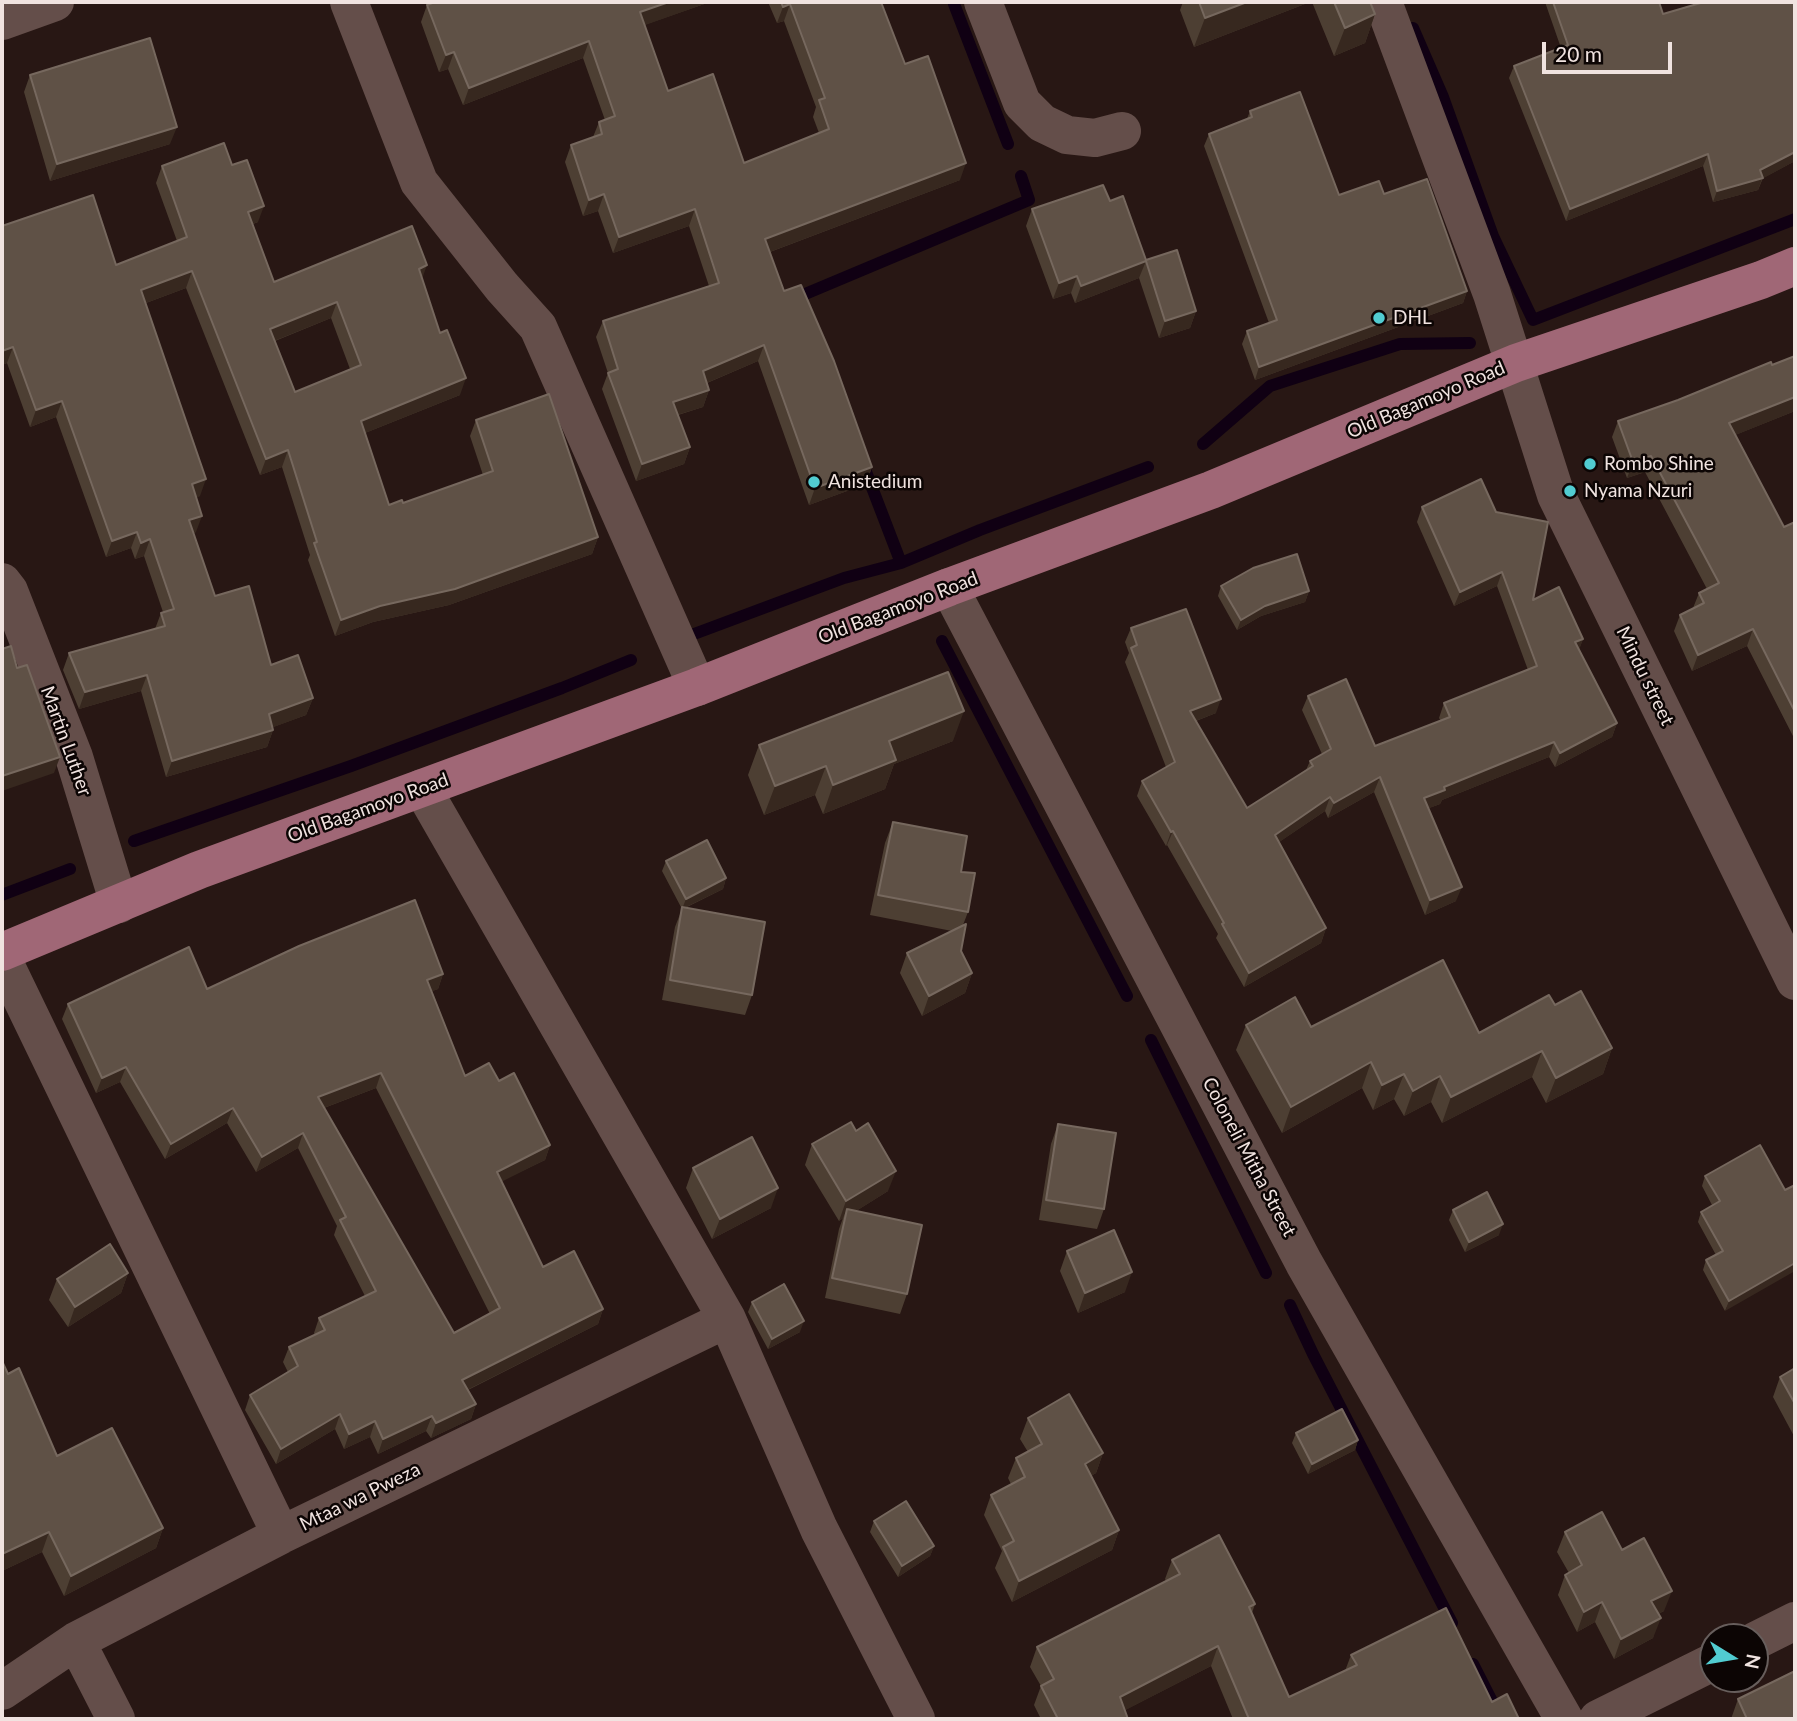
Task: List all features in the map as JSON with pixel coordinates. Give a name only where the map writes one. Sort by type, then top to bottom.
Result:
[{"type":"main road","name":"Old Bagamoyo Road","points":[[2,952],[200,870],[697,687],[949,587],[1211,490],[1516,363],[1761,281],[1795,266]]},
{"type":"street","points":[[2,21],[55,2]]},
{"type":"street","points":[[349,2],[419,182],[502,287],[538,327],[697,687]]},
{"type":"street","points":[[983,2],[1022,103],[1042,123],[1067,135],[1095,138],[1122,131]]},
{"type":"street","name":"Mindu street","points":[[1383,2],[1516,363],[1556,495],[1795,981]]},
{"type":"street","name":"Martin Luther","points":[[2,582],[9,591],[74,757],[119,904]]},
{"type":"street","name":"Coloneli Mitha Street","points":[[949,587],[1304,1263],[1564,1719]]},
{"type":"street","points":[[422,788],[727,1319],[819,1529],[916,1719]]},
{"type":"street","points":[[2,958],[281,1535]]},
{"type":"street","name":"Mtaa wa Pweza","points":[[2,1691],[76,1641],[281,1535],[727,1319]]},
{"type":"street","points":[[1769,1634],[1795,1621]]},
{"type":"street","points":[[76,1641],[117,1719]]},
{"type":"street","points":[[1598,1719],[1699,1669]]},
{"type":"building","points":[[435,2],[669,2],[640,12],[668,91],[713,74],[744,163],[829,129],[819,100],[825,98],[790,4],[783,7],[781,2],[881,2],[905,64],[928,56],[966,163],[765,239],[784,291],[801,285],[834,361],[872,467],[815,488],[764,345],[703,371],[709,390],[673,402],[690,447],[642,464],[608,373],[618,369],[603,321],[719,283],[695,209],[619,237],[604,194],[589,200],[571,145],[602,134],[599,122],[615,116],[589,41],[469,88],[454,52],[446,55],[427,5]]},
{"type":"building","points":[[1199,2],[1247,2],[1205,18]]},
{"type":"building","points":[[1334,2],[1370,2],[1375,14],[1345,28]]},
{"type":"building","points":[[1553,2],[1659,2],[1663,14],[1704,2],[1795,2],[1795,152],[1760,170],[1763,178],[1717,191],[1708,154],[1570,209],[1514,66],[1568,45]]},
{"type":"building","points":[[150,38],[177,127],[57,164],[30,75]]},
{"type":"building","points":[[1300,92],[1339,195],[1379,181],[1384,194],[1427,179],[1467,291],[1259,367],[1247,331],[1277,320],[1209,134],[1252,117],[1250,111]]},
{"type":"building","points":[[224,143],[232,165],[247,160],[264,206],[248,212],[274,282],[412,226],[427,265],[419,269],[440,333],[447,330],[466,378],[361,421],[389,505],[402,500],[403,503],[493,471],[476,420],[549,394],[598,537],[455,589],[380,606],[341,620],[314,543],[317,542],[288,450],[266,459],[192,271],[141,290],[206,479],[192,484],[202,516],[189,520],[215,596],[249,586],[271,665],[298,655],[313,698],[269,714],[273,730],[172,761],[147,675],[85,692],[69,653],[165,626],[161,613],[174,609],[150,539],[141,543],[137,532],[112,541],[62,401],[36,410],[13,347],[2,351],[2,226],[93,195],[116,265],[187,237],[162,166]],"holes":[[[337,302],[361,365],[295,392],[270,329]]]},
{"type":"building","points":[[1103,185],[1110,201],[1123,196],[1146,260],[1177,250],[1196,311],[1165,321],[1146,261],[1081,286],[1077,276],[1059,283],[1032,209]]},
{"type":"building","points":[[1795,356],[1795,397],[1729,423],[1784,527],[1795,522],[1795,712],[1753,629],[1698,655],[1680,615],[1704,603],[1699,593],[1719,583],[1651,456],[1633,462],[1618,421],[1771,362],[1772,365]]},
{"type":"building","points":[[1481,479],[1496,512],[1548,522],[1533,600],[1559,587],[1583,639],[1575,642],[1617,723],[1560,753],[1554,742],[1444,787],[1445,790],[1424,798],[1462,887],[1430,900],[1380,777],[1334,803],[1330,797],[1275,835],[1326,928],[1249,973],[1173,831],[1171,832],[1142,781],[1175,762],[1131,648],[1137,645],[1131,628],[1186,609],[1221,699],[1190,711],[1247,808],[1313,766],[1310,761],[1331,749],[1308,696],[1346,679],[1375,746],[1450,717],[1444,703],[1537,666],[1502,572],[1460,592],[1422,507]]},
{"type":"building","points":[[1297,554],[1309,591],[1265,606],[1241,620],[1221,586],[1253,568]]},
{"type":"building","points":[[11,646],[17,668],[27,665],[60,757],[2,776],[2,649]]},
{"type":"building","points":[[948,672],[964,711],[889,741],[896,760],[833,785],[826,766],[775,786],[759,745]]},
{"type":"building","points":[[893,822],[967,836],[961,872],[975,873],[968,912],[878,895]]},
{"type":"building","points":[[707,840],[726,878],[686,899],[666,861]]},
{"type":"building","points":[[415,900],[443,974],[427,980],[465,1076],[489,1063],[499,1081],[514,1073],[550,1145],[497,1172],[543,1267],[574,1251],[603,1309],[462,1380],[476,1404],[436,1423],[432,1416],[383,1439],[375,1421],[349,1434],[340,1414],[281,1449],[250,1395],[298,1366],[289,1347],[325,1330],[319,1318],[376,1291],[340,1220],[346,1217],[303,1133],[262,1157],[233,1108],[171,1144],[126,1067],[102,1078],[68,1004],[189,947],[207,989],[299,946]],"holes":[[[381,1073],[500,1308],[454,1333],[318,1097]]]},
{"type":"building","points":[[682,907],[765,922],[752,995],[670,980]]},
{"type":"building","points":[[966,924],[961,951],[972,973],[929,996],[907,953]]},
{"type":"building","points":[[1443,960],[1479,1033],[1549,995],[1555,1005],[1581,991],[1612,1048],[1556,1078],[1542,1051],[1451,1097],[1440,1076],[1413,1091],[1404,1074],[1382,1085],[1371,1062],[1291,1107],[1246,1025],[1295,997],[1311,1027]]},
{"type":"building","points":[[851,1122],[856,1131],[868,1123],[896,1171],[846,1201],[812,1144]]},
{"type":"building","points":[[1058,1124],[1116,1133],[1104,1209],[1046,1200]]},
{"type":"building","points":[[752,1137],[778,1188],[720,1219],[693,1168]]},
{"type":"building","points":[[1760,1145],[1785,1190],[1795,1185],[1795,1263],[1729,1301],[1706,1260],[1723,1251],[1701,1212],[1720,1201],[1705,1176]]},
{"type":"building","points":[[1487,1192],[1503,1224],[1469,1242],[1453,1210]]},
{"type":"building","points":[[847,1209],[922,1225],[907,1294],[832,1278]]},
{"type":"building","points":[[1114,1230],[1132,1272],[1085,1293],[1067,1251]]},
{"type":"building","points":[[110,1244],[128,1273],[75,1307],[57,1279]]},
{"type":"building","points":[[784,1284],[804,1321],[772,1339],[752,1302]]},
{"type":"building","points":[[2,1361],[8,1374],[19,1368],[57,1456],[112,1428],[163,1528],[71,1576],[49,1532],[2,1554]]},
{"type":"building","points":[[1795,1368],[1795,1404],[1780,1377]]},
{"type":"building","points":[[1069,1394],[1103,1453],[1085,1464],[1119,1530],[1019,1581],[1003,1547],[1014,1541],[991,1495],[1025,1477],[1016,1458],[1042,1444],[1028,1418]]},
{"type":"building","points":[[1342,1409],[1358,1440],[1312,1464],[1296,1433]]},
{"type":"building","points":[[906,1501],[934,1546],[902,1566],[874,1521]]},
{"type":"building","points":[[1602,1512],[1622,1550],[1644,1538],[1672,1591],[1651,1601],[1661,1618],[1621,1639],[1602,1602],[1584,1612],[1565,1575],[1582,1565],[1565,1532]]},
{"type":"building","points":[[1219,1535],[1255,1604],[1249,1607],[1289,1697],[1357,1665],[1351,1655],[1446,1608],[1492,1702],[1507,1694],[1519,1719],[1249,1719],[1218,1646],[1120,1697],[1128,1719],[1058,1719],[1041,1686],[1054,1679],[1037,1647],[1180,1574],[1172,1560]]},
{"type":"building","points":[[1795,1671],[1795,1719],[1747,1719],[1738,1699],[1750,1693],[1769,1693],[1769,1684]]},
{"type":"waterway","points":[[954,4],[1008,144]]},
{"type":"waterway","points":[[1413,28],[1443,97],[1493,236],[1533,320],[1795,219]]},
{"type":"waterway","points":[[801,304],[798,297],[1029,200],[1021,176]]},
{"type":"waterway","points":[[1203,444],[1270,386],[1400,344],[1470,343]]},
{"type":"waterway","points":[[863,464],[901,563]]},
{"type":"waterway","points":[[686,637],[844,578],[901,563],[980,530],[1148,467]]},
{"type":"waterway","points":[[942,641],[1127,996]]},
{"type":"waterway","points":[[134,841],[351,766],[631,660]]},
{"type":"waterway","points":[[2,895],[70,869]]},
{"type":"waterway","points":[[1151,1040],[1266,1273]]},
{"type":"waterway","points":[[1290,1305],[1452,1623]]},
{"type":"waterway","points":[[1473,1664],[1501,1719]]},
{"type":"place","name":"DHL","points":[[1379,318]]},
{"type":"place","name":"Rombo Shine","points":[[1590,464]]},
{"type":"place","name":"Anistedium","points":[[814,482]]},
{"type":"place","name":"Nyama Nzuri","points":[[1570,491]]}]
